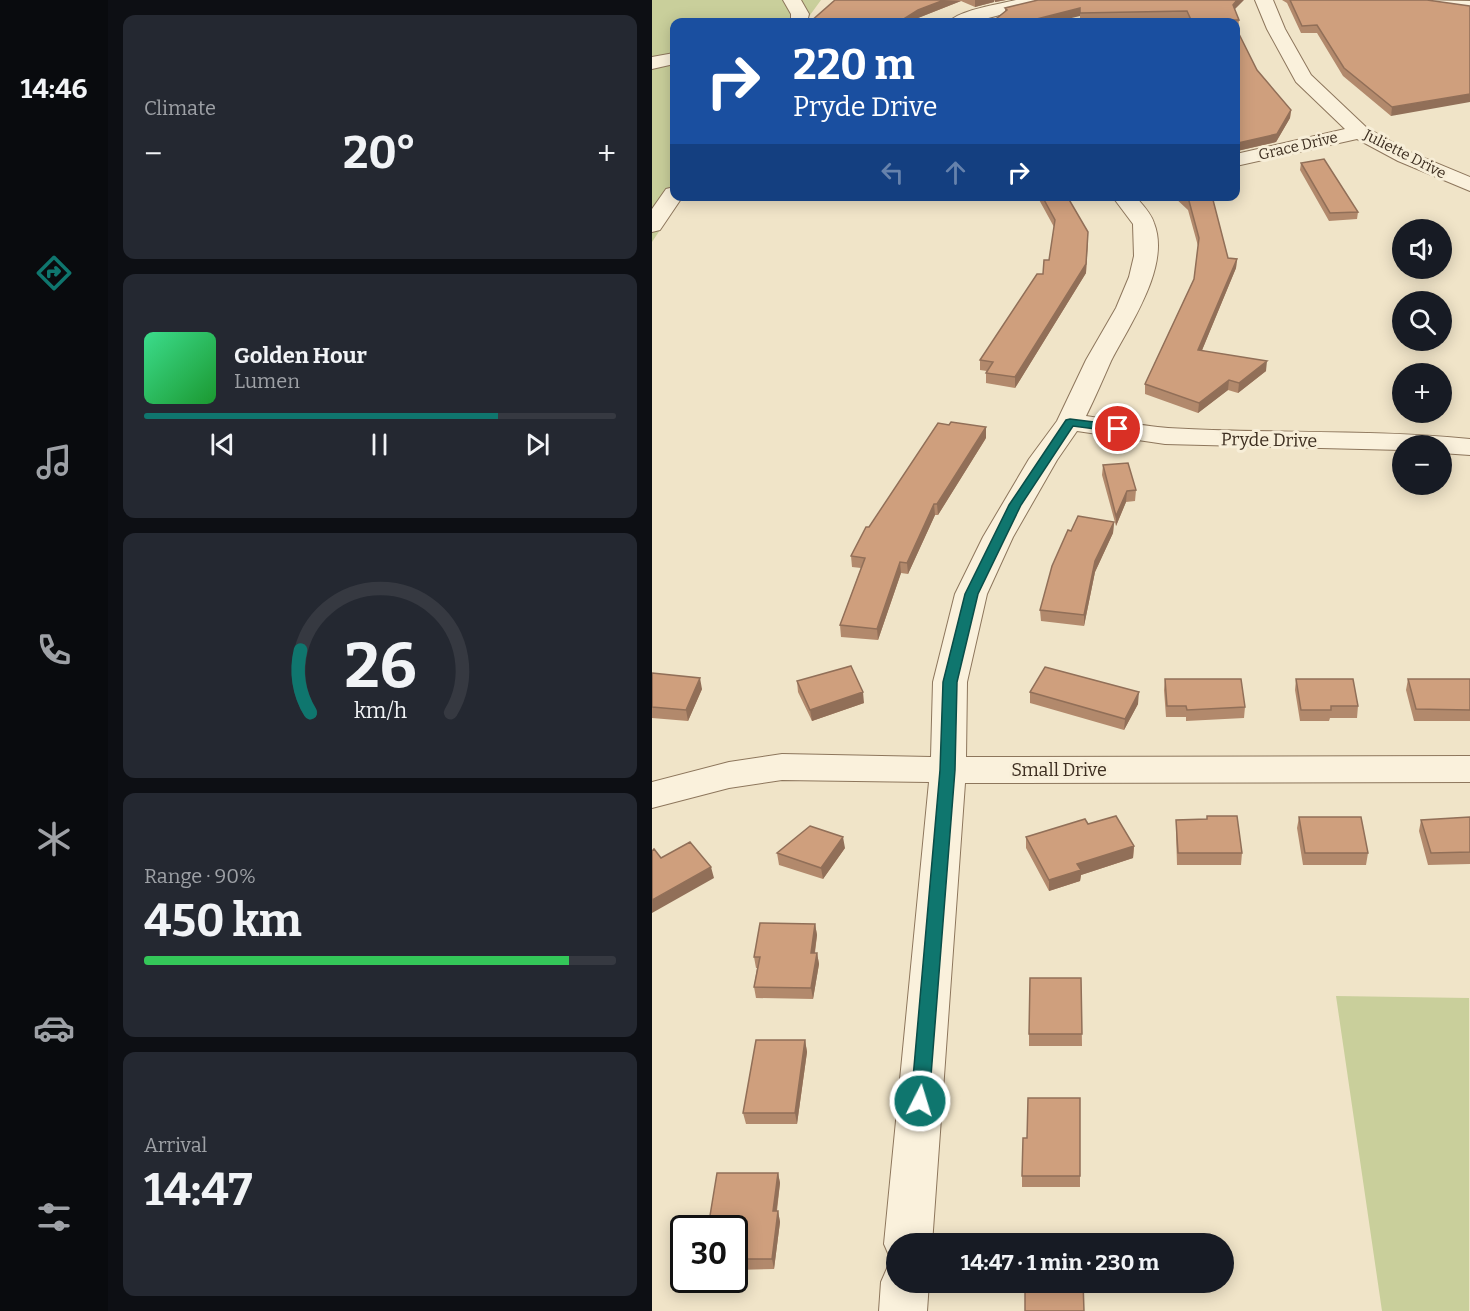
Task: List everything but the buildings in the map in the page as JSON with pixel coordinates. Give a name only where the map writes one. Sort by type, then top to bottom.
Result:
[{"type":"street","points":[[792,0],[800,14],[800,18]]},
{"type":"street","points":[[969,18],[1036,0]]},
{"type":"street","name":"Juliette Drive","points":[[1264,0],[1276,29],[1303,78],[1360,132],[1414,161],[1470,185]]},
{"type":"street","points":[[1423,0],[1470,6]]},
{"type":"street","points":[[652,63],[670,60]]},
{"type":"street","name":"Grace Drive","points":[[1240,159],[1360,132]]},
{"type":"street","points":[[652,225],[670,200]]},
{"type":"street","points":[[909,1233],[948,770],[950,682],[971,594],[1015,505],[1070,422],[1099,360],[1128,308],[1141,277],[1146,256],[1144,224],[1127,201]]},
{"type":"street","name":"Pryde Drive","points":[[1070,422],[1165,436],[1296,441],[1418,442],[1470,447]]},
{"type":"street","name":"Small Drive","points":[[652,795],[729,775],[782,767],[948,770],[1470,769]]},
{"type":"street","points":[[902,1311],[904,1293]]},
{"type":"green space","points":[[652,0],[821,0],[808,18],[670,18],[670,201],[679,201],[652,242]]},
{"type":"green space","points":[[1336,996],[1469,998],[1469,1311],[1382,1311]]},
{"type":"route","points":[[920,1101],[948,770],[950,682],[971,594],[1015,505],[1070,422],[1118,429]]}]
